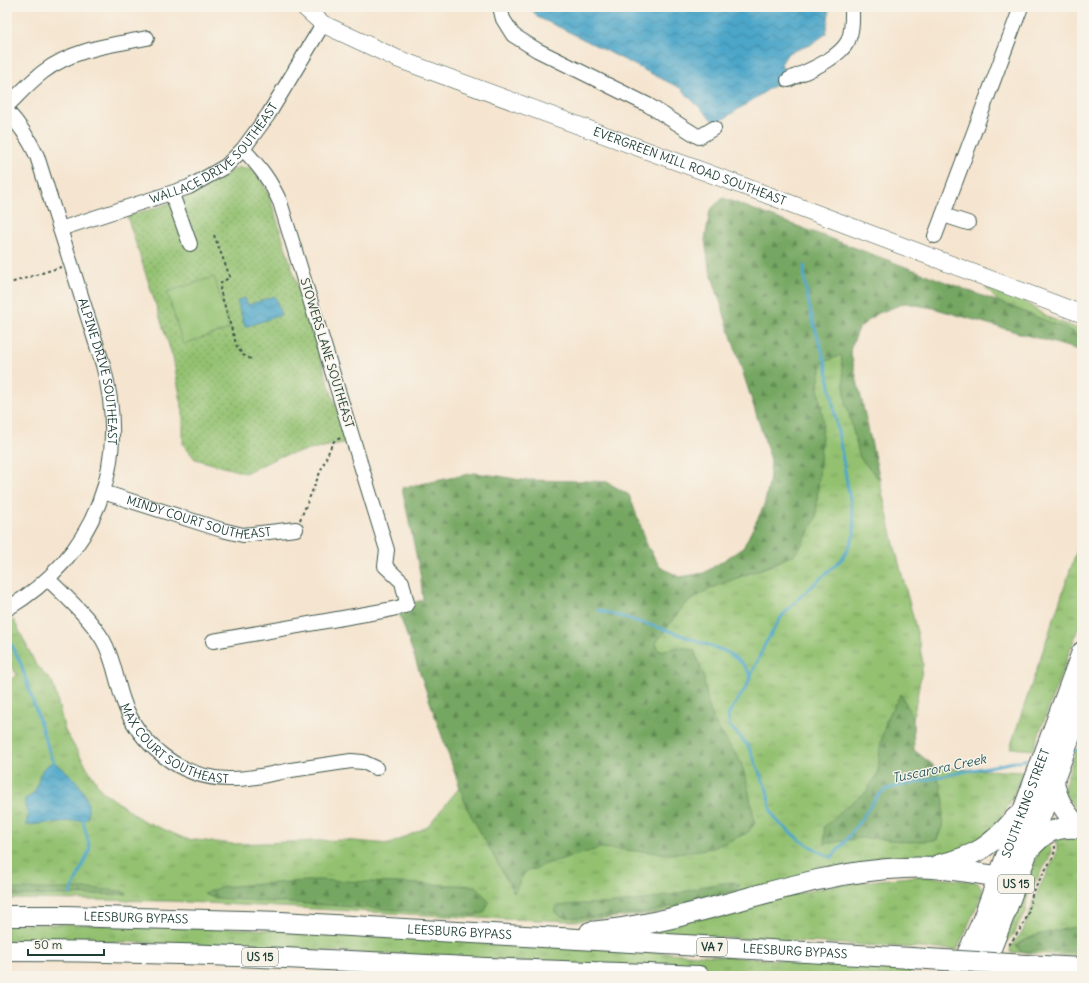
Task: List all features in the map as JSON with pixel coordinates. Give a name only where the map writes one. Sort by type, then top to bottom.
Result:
[{"type":"highway","name":"SOUTH KING STREET","points":[[1051,771],[1047,747],[1082,652]]},
{"type":"highway","name":"SOUTH KING STREET","points":[[957,976],[981,924],[998,879],[1051,771],[1068,744],[1082,704]]},
{"type":"highway","points":[[1051,771],[1055,790],[1061,806],[1081,828]]},
{"type":"highway","name":"SOUTH KING STREET","points":[[978,976],[990,951],[1026,855],[1032,812]]},
{"type":"highway","points":[[512,936],[588,932],[627,927],[664,920],[799,884],[838,876],[880,870],[926,867],[957,860],[982,849],[1032,812],[1081,828]]},
{"type":"highway","points":[[1026,855],[1041,838],[1053,830],[1065,826],[1081,828]]},
{"type":"highway","points":[[926,867],[989,875],[998,879],[1006,893],[1007,899],[1005,913]]},
{"type":"highway","name":"LEESBURG BYPASS","points":[[7,916],[65,916],[281,922],[1082,968]]},
{"type":"highway","name":"US 15","points":[[7,951],[262,957],[699,976]]},
{"type":"highway","points":[[513,969],[558,976]]},
{"type":"main road","name":"EVERGREEN MILL ROAD SOUTHEAST","points":[[304,7],[323,24],[398,59],[773,197],[1082,314]]},
{"type":"street","points":[[500,7],[503,20],[513,35],[537,50],[648,105],[699,137],[714,128]]},
{"type":"street","points":[[788,80],[833,57],[847,42],[852,28],[852,7]]},
{"type":"street","points":[[935,236],[1021,7]]},
{"type":"street","name":"WALLACE DRIVE SOUTHEAST","points":[[60,229],[172,194],[189,187],[226,166],[243,150],[268,115],[323,24]]},
{"type":"street","points":[[7,106],[32,81],[58,63],[94,48],[146,38]]},
{"type":"street","name":"ALPINE DRIVE SOUTHEAST","points":[[7,111],[22,129],[37,156],[103,366],[112,406],[113,427],[109,470],[103,492],[89,525],[78,544],[48,579],[25,598],[7,609]]},
{"type":"street","name":"STOWERS LANE SOUTHEAST","points":[[213,641],[405,606],[407,602],[402,582],[385,566],[388,550],[280,202],[272,184],[255,162],[243,150]]},
{"type":"street","points":[[172,194],[190,244]]},
{"type":"street","points":[[943,215],[968,224]]},
{"type":"street","name":"MINDY COURT SOUTHEAST","points":[[103,492],[222,530],[243,535],[296,529]]},
{"type":"street","name":"MAX COURT SOUTHEAST","points":[[48,579],[93,626],[103,640],[111,657],[123,700],[139,731],[164,757],[179,766],[196,773],[227,779],[254,777],[351,761],[363,762],[376,768]]},
{"type":"path","points":[[214,235],[230,277],[221,283],[220,290],[237,347],[243,355],[251,359]]},
{"type":"path","points":[[7,284],[71,264]]},
{"type":"path","points":[[296,529],[332,444],[339,438],[352,434]]},
{"type":"path","points":[[1009,946],[1028,915],[1033,891],[1053,857],[1055,850],[1054,842]]},
{"type":"green space","points":[[239,167],[250,168],[259,177],[269,195],[347,442],[281,456],[245,473],[195,459],[183,444],[183,412],[173,358],[127,216],[166,204],[208,187]]},
{"type":"green space","points":[[723,198],[1012,307],[1074,332],[1082,341],[1082,351],[933,308],[905,303],[876,314],[859,328],[850,350],[880,480],[860,458],[846,403],[841,355],[822,363],[818,387],[823,419],[816,518],[801,546],[795,554],[769,566],[721,584],[704,592],[684,605],[656,643],[659,651],[681,647],[694,650],[703,674],[708,702],[714,722],[741,762],[747,782],[755,823],[747,833],[713,848],[672,854],[601,848],[549,863],[524,873],[514,893],[467,808],[397,607],[423,600],[420,573],[402,488],[474,473],[520,480],[607,482],[629,495],[647,545],[660,567],[680,577],[704,573],[743,548],[764,506],[769,484],[771,460],[709,267],[705,240],[710,210]]},
{"type":"green space","points":[[214,277],[230,329],[183,344],[167,292]]},
{"type":"green space","points":[[985,287],[1022,300],[1047,317],[1082,330],[1082,349],[1005,309]]},
{"type":"green space","points":[[847,340],[895,548],[917,632],[923,664],[904,766],[1023,772],[1003,815],[988,834],[979,841],[969,847],[952,853],[899,861],[651,914],[577,921],[501,919],[168,901],[7,899],[7,682],[17,675],[7,659],[7,624],[14,620],[35,663],[53,683],[65,731],[101,790],[142,820],[186,839],[234,844],[342,840],[390,844],[427,827],[460,787],[673,595],[768,551],[805,352]]},
{"type":"green space","points":[[1082,535],[1082,618],[1033,750],[1010,748]]},
{"type":"green space","points":[[901,694],[913,719],[914,750],[933,765],[941,788],[944,801],[942,827],[937,840],[909,842],[860,838],[825,844],[824,827],[846,807],[866,792],[878,773],[880,747],[887,717]]},
{"type":"green space","points":[[1082,748],[1082,818],[1063,791],[1076,749]]},
{"type":"green space","points":[[1054,836],[1069,837],[1082,841],[1082,956],[1010,952],[1011,946],[1023,931],[1038,890],[1056,855],[1057,848]]},
{"type":"green space","points":[[1050,841],[1051,851],[1049,859],[1030,891],[1025,912],[1014,934],[1004,944],[1041,846]]},
{"type":"green space","points":[[918,876],[975,882],[981,887],[983,892],[957,950],[616,932],[842,884]]},
{"type":"green space","points":[[318,880],[476,886],[489,902],[484,913],[475,915],[214,898],[204,894],[220,887]]},
{"type":"green space","points":[[734,882],[740,885],[736,890],[650,912],[578,918],[562,917],[555,912],[555,908],[564,905],[604,904],[648,900],[707,886]]},
{"type":"green space","points":[[7,889],[98,889],[122,891],[127,894],[7,896]]},
{"type":"green space","points":[[7,924],[144,925],[336,933],[911,969],[909,976],[784,976],[290,949],[129,942],[7,941]]},
{"type":"green space","points":[[1075,927],[1082,930],[1082,952],[1043,950],[1021,952],[1016,946],[1036,935]]},
{"type":"water","points":[[531,7],[827,7],[829,13],[826,34],[810,45],[788,53],[781,64],[787,77],[716,124],[680,88],[537,17]]},
{"type":"water","points":[[275,296],[281,315],[245,327],[237,301],[245,298],[248,305]]},
{"type":"water","points":[[54,762],[65,770],[80,786],[88,805],[88,818],[83,820],[26,825],[28,814],[25,807],[25,799],[36,790],[43,769]]},
{"type":"waterway","points":[[804,266],[805,285],[812,318],[826,364],[854,522],[854,535],[842,559],[801,596],[782,616],[765,644],[745,689],[728,715],[730,727],[748,746],[767,790],[771,811],[778,822],[801,841],[831,858],[845,842],[878,795],[887,789],[957,773],[1035,758]]},
{"type":"waterway","points":[[598,610],[667,630],[727,652],[742,663],[751,675]]},
{"type":"waterway","points":[[11,644],[21,664],[51,757],[55,764]]},
{"type":"waterway","name":"Tuscarora Creek","points":[[1072,751],[1082,749]]},
{"type":"waterway","points":[[70,894],[90,849],[82,817]]}]
